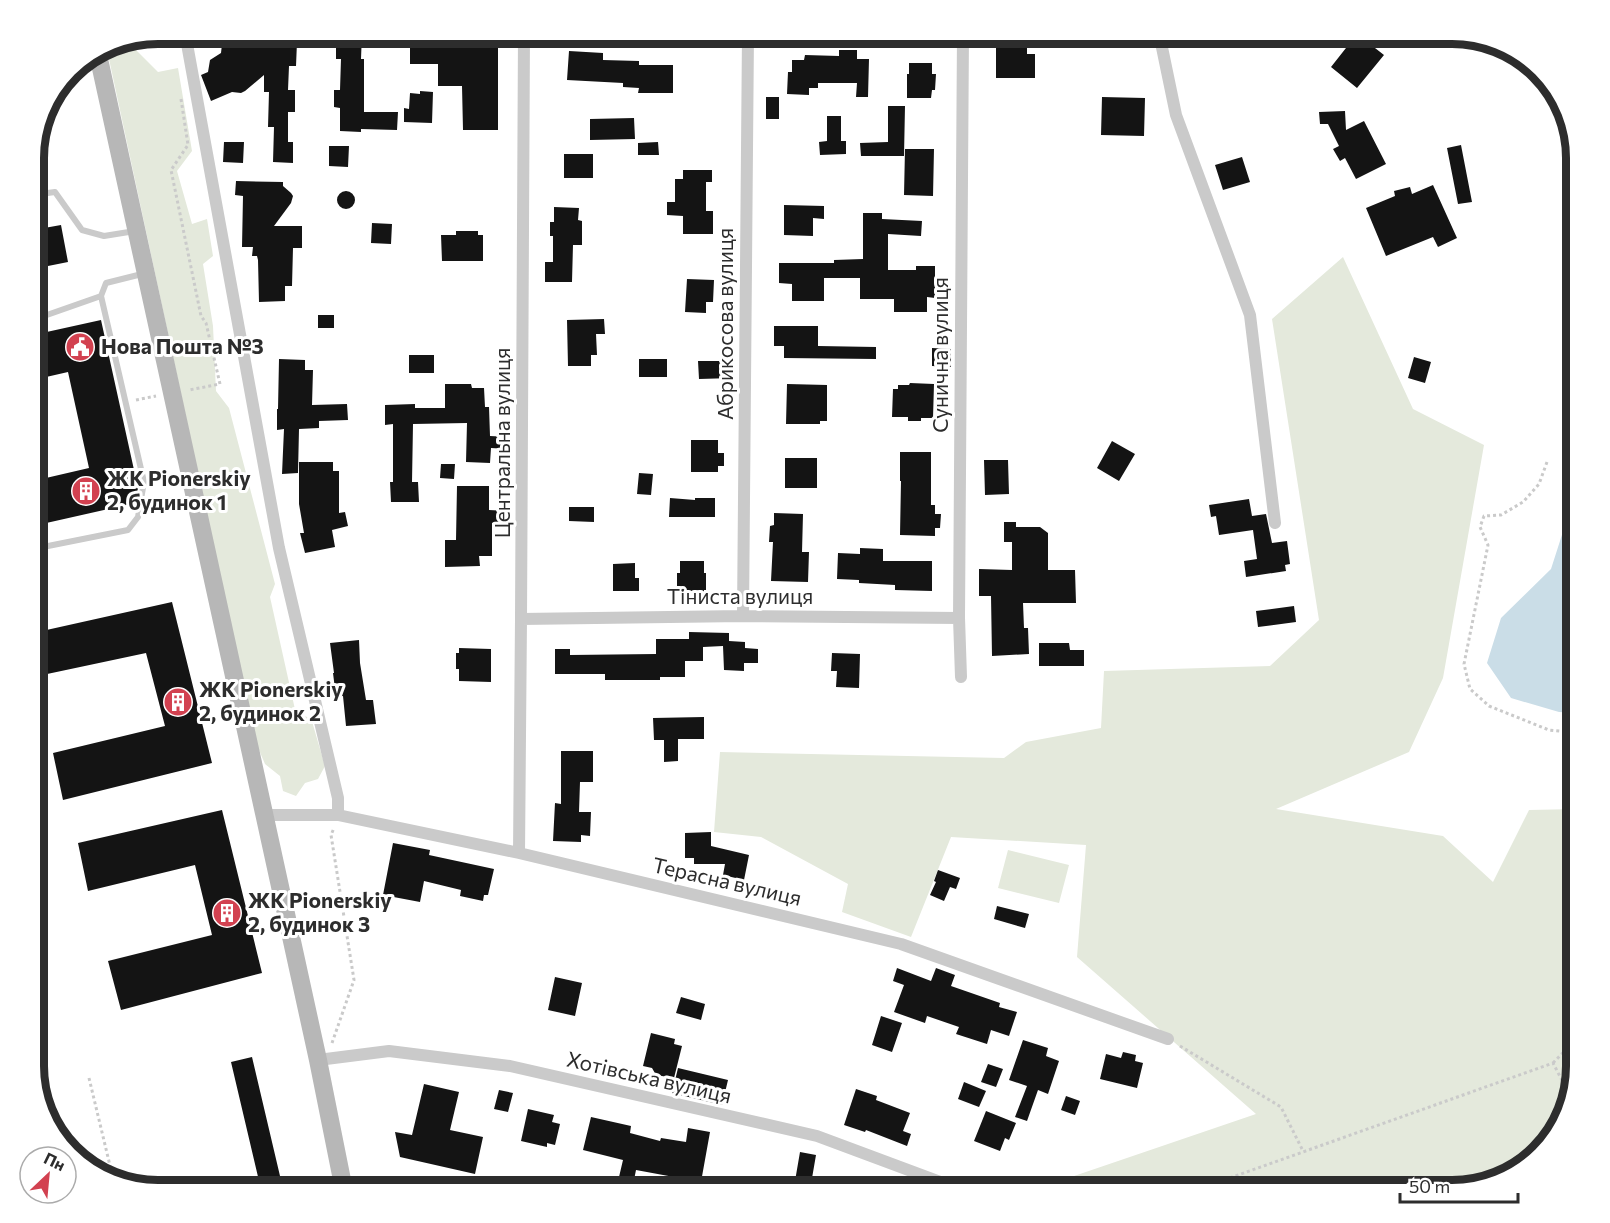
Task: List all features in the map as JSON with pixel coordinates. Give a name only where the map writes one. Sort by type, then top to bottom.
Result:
[{"type":"street","points":[[186,44],[279,548],[338,798],[338,816]]},
{"type":"street","name":"Центральна вулиця","points":[[519,853],[524,44]]},
{"type":"street","name":"Абрикосова вулиця","points":[[743,616],[748,44]]},
{"type":"street","name":"Сунична вулиця","points":[[960,677],[963,44]]},
{"type":"street","points":[[1161,44],[1176,115],[1250,315],[1275,523]]},
{"type":"street","points":[[99,60],[265,815],[323,1059],[342,1180]]},
{"type":"street","name":"Тіниста вулиця","points":[[522,620],[743,616],[959,618]]},
{"type":"street","name":"Терасна вулиця","points":[[265,815],[338,816],[519,853],[900,944],[1168,1039]]},
{"type":"street","name":"Хотівська вулиця","points":[[323,1059],[389,1051],[510,1066],[817,1136],[935,1180]]},
{"type":"lane","points":[[44,194],[55,192],[82,230],[104,236],[137,231]]},
{"type":"lane","points":[[44,547],[128,530],[138,517],[144,482],[101,296],[106,283],[146,273]]},
{"type":"lane","points":[[44,316],[101,296]]},
{"type":"path","points":[[125,402],[220,384],[206,323],[201,316],[171,170],[188,145],[180,89]]},
{"type":"path","points":[[1547,462],[1539,484],[1523,501],[1502,515],[1484,516],[1480,527],[1488,545],[1464,664],[1470,689],[1489,706],[1549,730],[1566,732]]},
{"type":"path","points":[[323,1059],[354,980],[331,835],[338,816]]},
{"type":"path","points":[[1168,1039],[1281,1107],[1303,1151]]},
{"type":"path","points":[[1223,1180],[1553,1063],[1566,1049]]},
{"type":"path","points":[[1553,1063],[1565,1086]]},
{"type":"path","points":[[89,1078],[110,1169]]},
{"type":"shaded area","points":[[132,46],[158,72],[178,68],[192,151],[177,171],[192,224],[207,219],[213,256],[203,264],[213,326],[216,391],[229,408],[275,584],[270,597],[296,714],[311,718],[325,766],[318,779],[305,783],[296,796],[283,791],[280,776],[265,764],[256,743],[108,55]]},
{"type":"shaded area","points":[[1343,257],[1413,409],[1484,445],[1443,678],[1409,752],[1276,809],[1443,836],[1493,882],[1529,810],[1566,809],[1566,1081],[1563,1095],[1551,1123],[1533,1146],[1503,1168],[1475,1177],[1453,1180],[1062,1180],[1256,1114],[1077,957],[1086,845],[951,837],[911,937],[842,912],[848,884],[761,837],[714,832],[720,752],[1004,758],[1026,742],[1101,728],[1104,671],[1270,666],[1319,620],[1272,319]]},
{"type":"shaded area","points":[[1008,850],[1069,865],[1059,903],[998,888]]},
{"type":"water","points":[[1566,522],[1566,712],[1511,698],[1487,663],[1501,618],[1551,569]]},
{"type":"building","points":[[222,44],[297,44],[296,66],[289,66],[288,90],[295,90],[295,112],[288,112],[288,142],[293,142],[293,163],[273,162],[274,127],[268,127],[269,92],[264,92],[264,75],[241,93],[232,92],[211,101],[201,75],[208,72],[210,60],[221,53]]},
{"type":"building","points":[[336,44],[362,44],[361,59],[364,59],[364,112],[398,112],[397,130],[340,131],[340,108],[334,107],[334,90],[340,90],[341,59],[336,59]]},
{"type":"building","points":[[410,44],[498,44],[498,130],[463,130],[462,86],[438,86],[438,64],[410,64]]},
{"type":"building","points":[[1349,44],[1370,44],[1384,55],[1357,88],[1331,67]]},
{"type":"building","points":[[996,45],[1027,46],[1027,54],[1035,54],[1035,78],[996,78]]},
{"type":"building","points":[[839,50],[857,50],[857,59],[869,59],[868,97],[856,97],[857,83],[818,83],[818,88],[809,88],[809,95],[787,94],[788,72],[792,72],[792,60],[804,60],[805,55],[839,56]]},
{"type":"building","points":[[569,51],[603,53],[603,60],[639,61],[639,65],[673,65],[673,93],[638,93],[639,88],[623,87],[623,83],[567,80]]},
{"type":"building","points":[[909,63],[932,63],[932,74],[936,74],[935,90],[932,90],[931,98],[907,98]]},
{"type":"building","points":[[420,91],[433,92],[432,123],[404,122],[404,108],[409,109],[410,93],[420,94]]},
{"type":"building","points":[[766,97],[779,97],[779,119],[766,119]]},
{"type":"building","points":[[1102,97],[1145,98],[1144,136],[1101,135]]},
{"type":"building","points":[[888,106],[905,106],[904,156],[861,156],[860,143],[888,142]]},
{"type":"building","points":[[1345,111],[1346,130],[1364,121],[1386,164],[1356,179],[1345,158],[1340,161],[1333,149],[1339,146],[1328,124],[1320,124],[1319,112]]},
{"type":"building","points":[[827,116],[841,116],[841,141],[846,141],[846,154],[820,155],[819,142],[827,141]]},
{"type":"building","points":[[634,118],[635,139],[590,140],[590,119]]},
{"type":"building","points":[[224,142],[244,142],[243,163],[223,162]]},
{"type":"building","points":[[658,142],[659,155],[638,155],[638,143]]},
{"type":"building","points":[[1461,145],[1472,202],[1458,204],[1447,148]]},
{"type":"building","points":[[329,146],[349,146],[348,167],[329,166]]},
{"type":"building","points":[[905,149],[934,149],[933,196],[904,195]]},
{"type":"building","points":[[564,154],[593,154],[593,178],[564,178]]},
{"type":"building","points":[[1242,157],[1250,182],[1223,190],[1215,165]]},
{"type":"building","points":[[683,170],[712,170],[712,182],[706,182],[706,211],[713,211],[713,234],[683,234],[683,216],[667,215],[667,202],[675,202],[675,179],[683,179]]},
{"type":"building","points":[[236,181],[283,182],[283,186],[293,196],[291,203],[274,226],[302,226],[302,248],[293,248],[292,286],[285,286],[285,301],[259,302],[258,260],[257,256],[252,256],[253,247],[242,247],[243,196],[235,195]]},
{"type":"building","points":[[1433,185],[1457,238],[1438,247],[1433,237],[1386,256],[1366,208],[1395,196],[1394,191],[1410,187],[1412,194]]},
{"type":"building","points":[[346,191],[352,194],[355,200],[352,206],[346,209],[340,206],[337,200],[340,194]]},
{"type":"building","points":[[784,205],[824,206],[824,219],[813,218],[813,236],[784,235]]},
{"type":"building","points":[[554,207],[579,208],[578,220],[582,221],[582,245],[573,245],[572,282],[545,282],[545,262],[553,262],[553,236],[550,236],[550,222],[554,222]]},
{"type":"building","points":[[863,213],[882,213],[882,219],[922,221],[921,236],[888,234],[888,270],[916,270],[916,266],[935,266],[935,298],[927,297],[927,312],[894,312],[894,299],[860,299],[860,278],[824,278],[824,301],[792,301],[792,284],[779,283],[779,263],[834,263],[834,260],[863,259]]},
{"type":"building","points":[[372,223],[392,224],[391,244],[371,243]]},
{"type":"building","points":[[61,225],[68,262],[44,267],[44,228]]},
{"type":"building","points":[[456,231],[478,231],[478,235],[483,235],[483,261],[442,261],[441,235],[456,235]]},
{"type":"building","points":[[687,279],[714,280],[713,302],[706,302],[706,313],[685,312]]},
{"type":"building","points":[[318,315],[334,315],[334,328],[318,328]]},
{"type":"building","points":[[604,319],[605,334],[596,334],[597,355],[591,355],[591,366],[568,366],[567,320]]},
{"type":"building","points":[[101,320],[138,488],[135,503],[44,524],[44,478],[89,468],[68,372],[44,377],[44,333]]},
{"type":"building","points":[[774,326],[818,326],[818,346],[876,347],[876,359],[784,358],[784,346],[774,346]]},
{"type":"building","points":[[932,348],[951,349],[951,367],[932,366]]},
{"type":"building","points":[[409,355],[434,355],[434,373],[409,373]]},
{"type":"building","points":[[1414,357],[1431,362],[1425,383],[1408,378]]},
{"type":"building","points":[[279,359],[305,360],[305,370],[313,370],[312,405],[347,404],[348,420],[319,421],[319,428],[299,429],[298,473],[282,474],[284,429],[277,430]]},
{"type":"building","points":[[639,359],[667,359],[667,377],[639,377]]},
{"type":"building","points":[[698,361],[733,361],[733,378],[699,379]]},
{"type":"building","points":[[910,383],[934,384],[933,418],[908,421],[908,417],[892,417],[893,389],[898,389],[898,385],[909,385]]},
{"type":"building","points":[[445,384],[471,384],[472,388],[484,388],[485,407],[489,407],[490,436],[509,437],[508,449],[491,448],[490,463],[466,462],[467,423],[413,424],[412,482],[418,482],[419,502],[391,502],[393,424],[385,425],[385,405],[415,404],[415,408],[445,408]]},
{"type":"building","points":[[787,384],[827,385],[827,421],[820,421],[820,424],[786,424]]},
{"type":"building","points":[[691,440],[718,440],[718,453],[724,453],[724,466],[718,466],[718,472],[691,472]]},
{"type":"building","points":[[1112,441],[1135,454],[1119,481],[1097,468]]},
{"type":"building","points":[[900,452],[931,452],[931,505],[935,505],[935,514],[941,514],[940,528],[935,528],[935,536],[900,535]]},
{"type":"building","points":[[785,458],[817,458],[817,488],[785,488]]},
{"type":"building","points":[[984,460],[1008,460],[1009,494],[985,495]]},
{"type":"building","points":[[299,462],[333,462],[333,471],[339,471],[339,513],[345,512],[348,526],[332,530],[335,547],[305,553],[300,533],[304,533],[299,504]]},
{"type":"building","points":[[441,464],[455,464],[454,479],[440,478]]},
{"type":"building","points":[[639,473],[653,474],[651,495],[637,494]]},
{"type":"building","points":[[457,486],[489,486],[489,510],[508,511],[508,523],[492,523],[492,556],[479,556],[480,566],[445,567],[445,540],[456,540]]},
{"type":"building","points":[[670,498],[695,500],[695,498],[715,498],[715,517],[669,517]]},
{"type":"building","points":[[1249,499],[1252,516],[1266,514],[1272,543],[1287,541],[1290,564],[1285,565],[1286,571],[1246,577],[1244,561],[1257,559],[1253,530],[1219,535],[1216,516],[1211,517],[1209,505]]},
{"type":"building","points":[[569,507],[594,507],[594,522],[569,521]]},
{"type":"building","points":[[774,513],[803,514],[802,552],[809,552],[808,582],[771,581],[773,542],[769,542],[770,526],[774,525]]},
{"type":"building","points":[[1004,522],[1016,522],[1016,527],[1040,527],[1048,533],[1048,570],[1075,570],[1076,603],[1023,603],[1024,628],[1028,628],[1029,654],[992,656],[991,596],[979,596],[979,569],[1012,570],[1012,542],[1004,542]]},
{"type":"building","points":[[860,548],[883,549],[883,561],[932,561],[932,591],[895,590],[895,585],[837,579],[838,553],[860,554]]},
{"type":"building","points":[[680,561],[704,561],[706,590],[704,590],[704,595],[680,595],[680,590],[677,590],[677,573],[680,573]]},
{"type":"building","points":[[635,563],[635,578],[639,578],[639,591],[613,591],[613,564]]},
{"type":"building","name":"ЖК Pionerskiy 2, будинок 2","points":[[172,602],[212,763],[63,800],[53,753],[165,726],[146,653],[44,675],[44,631]]},
{"type":"building","points":[[1294,606],[1296,622],[1258,627],[1256,611]]},
{"type":"building","points":[[689,632],[729,633],[729,641],[745,642],[745,648],[758,649],[758,663],[744,663],[744,671],[724,670],[723,646],[703,647],[703,661],[685,661],[685,677],[660,677],[660,680],[605,680],[605,674],[555,674],[555,649],[570,649],[570,655],[656,654],[656,639],[689,639]]},
{"type":"building","points":[[359,640],[366,700],[373,700],[376,724],[346,726],[343,696],[336,697],[330,643]]},
{"type":"building","points":[[1039,643],[1069,643],[1070,650],[1084,650],[1084,666],[1039,666]]},
{"type":"building","points":[[459,648],[491,649],[491,682],[459,681],[456,653],[459,653]]},
{"type":"building","points":[[832,653],[860,654],[859,688],[836,687],[837,671],[831,671]]},
{"type":"building","points":[[704,717],[704,739],[678,739],[678,761],[664,762],[664,740],[654,740],[653,718]]},
{"type":"building","points":[[561,751],[593,751],[593,782],[580,782],[579,812],[591,812],[590,836],[581,835],[581,842],[553,841],[555,803],[561,804]]},
{"type":"building","name":"ЖК Pionerskiy 2, будинок 3","points":[[222,810],[262,973],[121,1010],[108,961],[212,935],[195,865],[88,891],[78,843]]},
{"type":"building","points":[[711,832],[711,846],[749,855],[744,880],[723,875],[725,864],[694,864],[694,858],[685,858],[685,833]]},
{"type":"building","points":[[393,843],[430,850],[429,855],[494,869],[488,895],[484,895],[483,901],[460,896],[461,890],[424,881],[420,902],[383,895]]},
{"type":"building","points":[[938,870],[960,878],[956,889],[950,887],[944,901],[930,895]]},
{"type":"building","points":[[997,906],[1029,914],[1025,928],[994,919]]},
{"type":"building","points":[[897,968],[931,981],[936,968],[955,975],[951,986],[1000,1003],[999,1007],[1017,1012],[1009,1036],[991,1030],[987,1044],[956,1034],[959,1027],[927,1016],[925,1023],[894,1012],[904,985],[893,981]]},
{"type":"building","points":[[555,977],[582,983],[575,1016],[548,1010]]},
{"type":"building","points":[[681,997],[705,1004],[701,1020],[676,1013]]},
{"type":"building","points":[[881,1016],[902,1023],[892,1052],[872,1045]]},
{"type":"building","points":[[651,1033],[675,1039],[674,1044],[682,1046],[674,1078],[656,1075],[652,1068],[643,1066]]},
{"type":"building","points":[[1023,1040],[1048,1048],[1046,1056],[1059,1061],[1048,1094],[1038,1090],[1027,1121],[1015,1117],[1027,1086],[1009,1080]]},
{"type":"building","points":[[1123,1052],[1136,1055],[1135,1061],[1143,1063],[1137,1088],[1100,1079],[1106,1054],[1121,1058]]},
{"type":"building","points":[[252,1057],[280,1176],[259,1180],[231,1062]]},
{"type":"building","points":[[988,1064],[1003,1069],[996,1087],[981,1082]]},
{"type":"building","points":[[678,1068],[728,1080],[722,1105],[672,1093]]},
{"type":"building","points":[[964,1082],[986,1091],[979,1107],[958,1099]]},
{"type":"building","points":[[424,1084],[459,1092],[450,1130],[483,1137],[475,1174],[400,1157],[395,1132],[412,1135]]},
{"type":"building","points":[[856,1089],[877,1096],[876,1100],[910,1113],[903,1131],[911,1134],[907,1146],[866,1130],[865,1132],[844,1125]]},
{"type":"building","points":[[499,1090],[513,1093],[508,1112],[494,1109]]},
{"type":"building","points":[[1066,1096],[1080,1101],[1075,1115],[1061,1110]]},
{"type":"building","points":[[528,1109],[554,1115],[552,1122],[560,1124],[555,1145],[547,1143],[547,1147],[521,1141]]},
{"type":"building","points":[[986,1111],[1016,1123],[1009,1140],[1005,1138],[1000,1151],[974,1141]]},
{"type":"building","points":[[591,1117],[631,1126],[630,1133],[660,1141],[661,1138],[686,1142],[688,1128],[710,1132],[701,1180],[636,1170],[634,1180],[619,1177],[623,1160],[583,1150]]},
{"type":"building","points":[[800,1152],[816,1155],[812,1180],[795,1180]]},
{"type":"place","name":"Нова Пошта №3","points":[[80,347]]},
{"type":"place","name":"ЖК Pionerskiy 2, будинок 1","points":[[86,491]]},
{"type":"place","name":"ЖК Pionerskiy 2, будинок 2","points":[[178,702]]},
{"type":"place","name":"ЖК Pionerskiy 2, будинок 3","points":[[227,913]]}]
